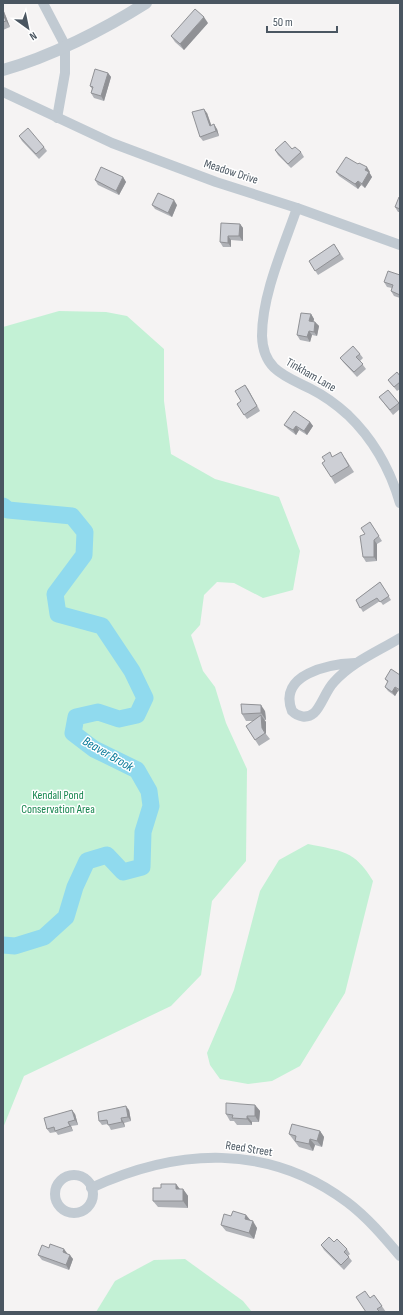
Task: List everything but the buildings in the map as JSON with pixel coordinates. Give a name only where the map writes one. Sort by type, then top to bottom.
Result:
[{"type":"street","points":[[43,3],[65,45],[66,73],[57,118]]},
{"type":"street","points":[[3,70],[27,62],[106,27],[146,3]]},
{"type":"street","name":"Meadow Drive","points":[[3,92],[112,143],[164,163],[400,245]]},
{"type":"street","name":"Tinkham Lane","points":[[297,208],[268,293],[264,314],[262,336],[269,362],[280,374],[331,401],[363,431],[382,457],[400,503]]},
{"type":"street","points":[[355,663],[326,666],[303,678],[295,684],[290,695],[289,700],[292,710],[301,716],[308,717],[314,713],[334,682],[355,663],[400,638]]},
{"type":"street","name":"Reed Street","points":[[91,1188],[149,1166],[194,1157],[234,1159],[268,1164],[303,1177],[335,1194],[364,1217],[398,1251]]},
{"type":"green space","name":"Kendall Pond Conservation Area","points":[[59,311],[106,312],[127,316],[164,349],[164,401],[171,454],[215,479],[279,497],[300,551],[293,590],[263,598],[234,583],[217,582],[204,595],[200,625],[191,635],[203,671],[215,687],[226,723],[247,769],[246,861],[212,901],[201,975],[171,1006],[24,1076],[3,1128],[3,327]]},
{"type":"green space","points":[[308,844],[330,848],[346,854],[360,863],[373,881],[345,993],[300,1066],[272,1081],[248,1084],[220,1079],[210,1065],[207,1053],[234,990],[260,891],[279,860]]},
{"type":"green space","points":[[185,1259],[243,1301],[252,1312],[96,1312],[115,1281],[154,1260]]},
{"type":"waterway","name":"Beaver Brook","points":[[3,506],[8,510],[72,516],[85,532],[84,555],[55,594],[58,614],[102,626],[132,671],[145,698],[137,715],[119,719],[98,712],[76,717],[73,733],[94,749],[137,770],[149,791],[151,806],[143,832],[142,867],[123,872],[107,855],[87,861],[75,887],[66,917],[44,937],[15,946],[3,945]]}]
